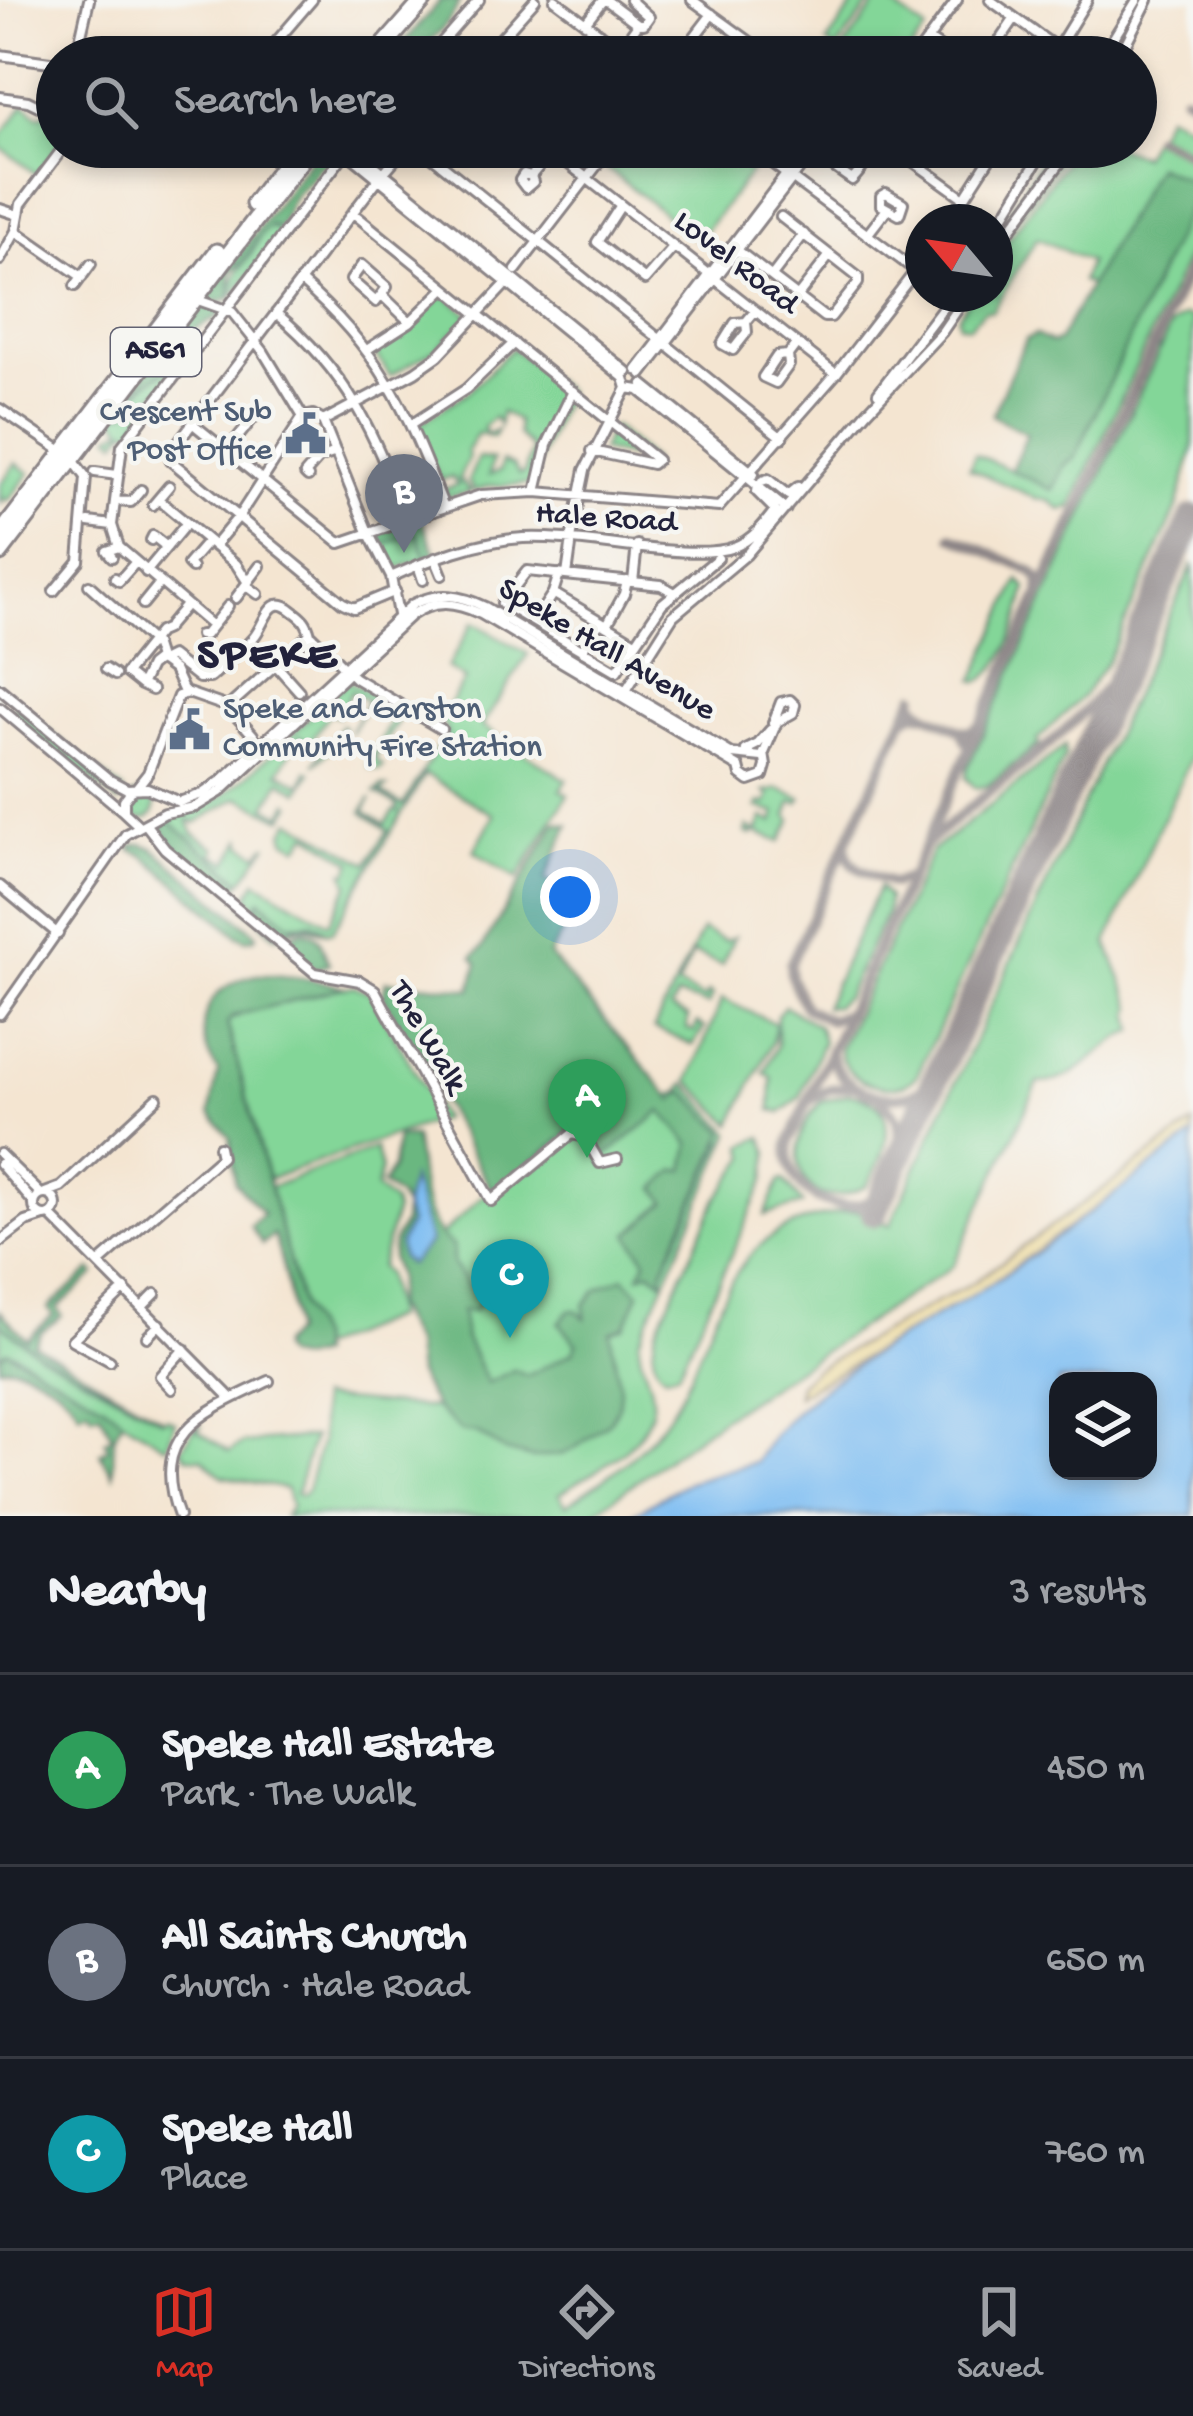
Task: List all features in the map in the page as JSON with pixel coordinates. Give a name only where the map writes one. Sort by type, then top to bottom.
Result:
[{"type":"highway","points":[[392,36],[424,0]]},
{"type":"highway","points":[[405,36],[436,0]]},
{"type":"highway","name":"A561","points":[[191,296],[282,168]]},
{"type":"highway","name":"A561","points":[[0,553],[288,168]]},
{"type":"highway","name":"A561","points":[[0,536],[66,460]]},
{"type":"street","points":[[81,36],[89,0]]},
{"type":"street","points":[[280,36],[312,0]]},
{"type":"street","points":[[447,36],[479,0]]},
{"type":"street","points":[[503,36],[535,0]]},
{"type":"street","points":[[555,0],[603,36]]},
{"type":"street","points":[[586,23],[604,0],[638,24]]},
{"type":"street","points":[[629,36],[638,24],[646,22],[648,14],[630,0]]},
{"type":"street","points":[[692,0],[742,36]]},
{"type":"street","points":[[930,36],[957,0]]},
{"type":"street","points":[[990,0],[1035,36]]},
{"type":"street","points":[[1065,36],[1087,0]]},
{"type":"street","points":[[1115,36],[1137,0]]},
{"type":"street","points":[[1130,36],[1148,0]]},
{"type":"street","points":[[696,36],[712,14]]},
{"type":"street","points":[[1003,36],[1015,18]]},
{"type":"street","points":[[0,55],[36,59]]},
{"type":"street","points":[[0,97],[36,105]]},
{"type":"street","points":[[0,260],[16,232],[21,204],[48,168]]},
{"type":"street","points":[[212,626],[119,548],[112,525],[122,446],[329,168]]},
{"type":"street","points":[[371,168],[788,506]]},
{"type":"street","points":[[387,168],[169,454],[171,461],[350,607],[395,591]]},
{"type":"street","points":[[446,168],[782,438]]},
{"type":"street","points":[[531,176],[536,168]]},
{"type":"street","name":"Lovel Road","points":[[574,168],[836,374]]},
{"type":"street","points":[[516,270],[535,239],[594,168]]},
{"type":"street","points":[[779,168],[905,263]]},
{"type":"street","points":[[534,622],[563,574],[578,496],[607,420],[795,168]]},
{"type":"street","points":[[922,168],[964,198]]},
{"type":"street","points":[[960,204],[983,168]]},
{"type":"street","points":[[1011,204],[1033,168]]},
{"type":"street","points":[[1013,226],[1056,168]]},
{"type":"street","points":[[712,277],[789,176]]},
{"type":"street","points":[[621,206],[597,242],[629,268],[649,280],[674,247]]},
{"type":"street","points":[[0,209],[18,215]]},
{"type":"street","points":[[867,235],[887,209]]},
{"type":"street","points":[[352,212],[657,460],[652,464],[592,451]]},
{"type":"street","points":[[737,250],[829,318],[859,278],[781,217]]},
{"type":"street","points":[[16,232],[82,277]]},
{"type":"street","points":[[772,276],[804,234]]},
{"type":"street","points":[[798,296],[830,255]]},
{"type":"street","points":[[75,286],[91,265]]},
{"type":"street","points":[[362,265],[387,287],[382,296],[374,302],[351,280],[362,265]]},
{"type":"street","points":[[300,281],[368,349],[392,385],[443,505]]},
{"type":"street","points":[[193,423],[334,541],[345,542],[481,495],[536,492],[714,508],[722,505],[782,438],[905,285]]},
{"type":"street","points":[[323,421],[438,356],[502,287]]},
{"type":"street","points":[[368,349],[410,322],[446,288]]},
{"type":"street","points":[[191,296],[227,308],[255,341],[304,417]]},
{"type":"street","points":[[382,296],[410,322]]},
{"type":"street","points":[[746,322],[754,311]]},
{"type":"street","points":[[623,694],[673,616],[740,562],[939,312]]},
{"type":"street","points":[[760,483],[768,479],[788,495],[803,485],[957,312]]},
{"type":"street","points":[[276,313],[322,355],[358,404],[406,518]]},
{"type":"street","points":[[412,424],[466,389],[514,343]]},
{"type":"street","points":[[788,355],[797,344]]},
{"type":"street","points":[[536,492],[547,445],[574,391]]},
{"type":"street","points":[[0,409],[86,477],[79,561],[54,591]]},
{"type":"street","points":[[227,451],[256,412]]},
{"type":"street","points":[[192,568],[188,564],[239,516],[304,417],[314,415],[323,421],[391,577],[400,621]]},
{"type":"street","points":[[308,477],[305,474],[312,464],[336,452]]},
{"type":"street","points":[[95,472],[117,475]]},
{"type":"street","name":"Hale Road","points":[[391,577],[436,558],[520,538],[723,550],[741,544],[776,511],[757,492],[760,483]]},
{"type":"street","points":[[169,486],[155,502],[211,544],[258,594]]},
{"type":"street","points":[[115,502],[131,502],[141,490]]},
{"type":"street","points":[[89,523],[112,525]]},
{"type":"street","points":[[146,572],[186,524]]},
{"type":"street","points":[[153,536],[167,547]]},
{"type":"street","points":[[582,651],[624,594],[637,545]]},
{"type":"street","points":[[108,551],[119,548]]},
{"type":"street","points":[[436,558],[442,575]]},
{"type":"street","points":[[675,593],[661,585],[523,572],[502,603],[617,671],[656,611],[714,559]]},
{"type":"street","points":[[115,578],[119,581],[135,562]]},
{"type":"street","points":[[418,565],[423,580]]},
{"type":"street","points":[[200,635],[257,567]]},
{"type":"street","points":[[146,603],[160,583]]},
{"type":"street","points":[[89,585],[152,640],[160,660],[174,670],[184,692],[228,707],[253,735]]},
{"type":"street","points":[[553,593],[635,642]]},
{"type":"street","points":[[457,596],[485,616]]},
{"type":"street","name":"Speke Hall Avenue","points":[[155,793],[186,801],[212,788],[421,600],[457,596],[485,607],[623,694],[744,759]]},
{"type":"street","name":"Speke Hall Avenue","points":[[400,621],[443,603],[485,616],[744,759]]},
{"type":"street","points":[[141,685],[150,666],[171,656],[199,678],[210,679],[259,633],[266,612],[285,604],[346,669],[441,729]]},
{"type":"street","points":[[152,690],[116,672],[171,625],[186,605]]},
{"type":"street","points":[[228,707],[310,634]]},
{"type":"street","points":[[275,664],[299,691]]},
{"type":"street","name":"Speke Hall Avenue","points":[[157,818],[213,798],[346,669]]},
{"type":"street","points":[[0,689],[110,780],[155,793]]},
{"type":"street","points":[[0,1014],[121,839],[124,800],[148,772],[175,701],[184,692]]},
{"type":"street","points":[[793,701],[795,711],[778,720],[763,758],[766,772],[759,780],[746,779],[744,759],[762,746],[779,704],[793,701]]},
{"type":"street","points":[[0,708],[144,825]]},
{"type":"street","points":[[710,741],[743,751],[758,744],[770,730]]},
{"type":"street","points":[[744,759],[763,758]]},
{"type":"street","points":[[148,772],[155,793],[156,834]]},
{"type":"street","points":[[121,839],[157,818]]},
{"type":"street","name":"The Walk","points":[[144,825],[165,848],[315,973],[360,981],[375,990],[491,1201],[572,1134],[585,1137],[598,1161],[617,1159]]},
{"type":"street","points":[[0,886],[58,934]]},
{"type":"street","points":[[26,1222],[38,1199],[61,1187],[157,1098]]},
{"type":"street","points":[[100,1262],[221,1157],[219,1147]]},
{"type":"street","points":[[0,1154],[51,1210]]},
{"type":"street","points":[[0,1164],[51,1210],[77,1246],[100,1262],[184,1349],[205,1364],[231,1398]]},
{"type":"street","points":[[0,1242],[51,1210],[61,1187]]},
{"type":"street","points":[[110,1361],[69,1338],[125,1289]]},
{"type":"street","points":[[143,1306],[155,1294]]},
{"type":"street","points":[[147,1337],[160,1324]]},
{"type":"street","points":[[172,1389],[160,1376],[184,1349]]},
{"type":"street","points":[[179,1516],[165,1467],[179,1437],[231,1398],[269,1381]]},
{"type":"green space","points":[[441,0],[460,0],[434,36],[409,36]]},
{"type":"green space","points":[[853,0],[873,0],[846,36],[832,36]]},
{"type":"green space","points":[[879,0],[886,0],[926,30],[922,36],[853,36]]},
{"type":"green space","points":[[25,104],[36,114],[36,168],[42,168],[37,175],[0,147],[0,137]]},
{"type":"green space","points":[[1166,114],[1193,127],[1193,151],[1157,134]]},
{"type":"green space","points":[[1157,141],[1193,158],[1193,182],[1157,166]]},
{"type":"green space","points":[[303,168],[318,168],[294,196],[281,226],[265,231],[231,271],[230,297],[221,302],[204,300]]},
{"type":"green space","points":[[606,168],[745,168],[751,172],[698,240]]},
{"type":"green space","points":[[1036,168],[1053,168],[1013,223],[1013,206]]},
{"type":"green space","points":[[1061,168],[1156,168],[1090,285],[1081,281],[1089,262],[1037,238],[1013,277],[1013,233]]},
{"type":"green space","points":[[1155,168],[1193,182],[1193,198],[1075,458],[1065,465],[1053,490],[1011,470],[1027,434],[992,415],[1026,339],[1036,335],[1053,343],[1059,340]]},
{"type":"green space","points":[[1193,198],[1193,243],[1071,508],[1061,510],[1049,500],[969,468],[975,454],[1053,489],[1065,465],[1075,458]]},
{"type":"green space","points":[[267,227],[278,229],[280,236],[231,298],[237,273]]},
{"type":"green space","points":[[444,294],[471,316],[436,349],[390,376],[376,348],[412,325]]},
{"type":"green space","points":[[198,305],[219,307],[221,314],[185,337],[177,363],[141,386],[121,411],[120,406]]},
{"type":"green space","points":[[961,312],[983,312],[969,326],[959,324]]},
{"type":"green space","points":[[1185,315],[1193,319],[1193,449],[1177,508],[1107,662],[1083,696],[1037,740],[1039,744],[987,786],[975,788],[966,778],[967,769],[1171,325]]},
{"type":"green space","points":[[512,348],[567,391],[539,463],[532,462],[538,465],[533,484],[475,491],[468,481],[478,458],[493,460],[489,475],[500,471],[502,461],[514,466],[519,475],[524,473],[532,449],[518,435],[517,421],[501,412],[499,425],[494,417],[483,427],[487,435],[497,430],[493,438],[478,433],[467,451],[459,479],[471,492],[444,497],[441,490],[458,485],[452,477],[437,481],[417,425],[469,391]]},
{"type":"green space","points":[[176,366],[176,373],[140,409],[155,400],[133,430],[127,429],[118,441],[111,435],[124,428],[112,414],[128,412],[140,390]]},
{"type":"green space","points":[[614,427],[652,460],[601,451]]},
{"type":"green space","points":[[16,463],[30,473],[8,501],[0,504],[0,484]]},
{"type":"green space","points":[[420,515],[436,554],[426,558],[416,533],[378,547],[374,532]]},
{"type":"green space","points":[[417,532],[426,558],[393,570],[379,546]]},
{"type":"green space","points":[[1193,564],[1193,753],[1107,943],[1134,1009],[1135,1031],[1065,1077],[1038,1083],[953,1266],[722,1418],[589,1516],[284,1516],[291,1507],[286,1489],[222,1476],[202,1458],[187,1457],[181,1449],[197,1425],[201,1426],[197,1430],[229,1452],[243,1443],[313,1437],[296,1494],[301,1496],[321,1441],[319,1398],[435,1408],[417,1374],[414,1345],[394,1306],[397,1277],[491,1188],[383,996],[386,981],[471,989],[478,963],[473,957],[556,822],[569,825],[545,880],[583,897],[549,955],[669,1095],[686,1084],[731,1133],[639,1340],[652,1396],[648,1420],[615,1458],[559,1494],[566,1505],[631,1457],[664,1421],[722,1298],[758,1247],[785,1229],[843,1212],[865,1213],[890,1225]],"holes":[[[708,1141],[723,1141],[662,1272]]]},
{"type":"green space","points":[[1019,580],[1027,588],[1011,641],[989,675],[974,680]]},
{"type":"green space","points":[[473,622],[528,654],[482,726],[567,780],[561,790],[568,795],[517,879],[474,851],[494,815],[425,774],[332,932],[291,930],[304,925],[326,931],[314,923],[290,924],[261,900],[257,906],[248,896],[256,881],[329,923],[349,885],[344,872],[353,862],[308,834],[299,847],[286,840],[284,832],[291,820],[368,863],[388,830],[362,812],[370,799],[364,811],[385,824],[398,811],[397,805],[375,792],[382,786],[387,787],[380,792],[403,805],[443,738],[417,721],[448,735],[441,718],[465,679],[447,668]]},
{"type":"green space","points":[[348,681],[414,715],[413,720],[402,714],[375,759],[383,766],[369,768],[395,714],[369,702],[350,734],[367,700],[351,691],[338,717],[330,713],[312,739],[327,748],[341,725],[333,747],[314,765],[322,751],[300,736],[279,772],[302,785],[307,771],[311,772],[299,792],[281,781],[266,806],[282,815],[292,805],[283,819],[238,797],[196,823],[188,820],[194,834],[228,862],[242,839],[258,854],[268,844],[242,881],[164,820],[221,797]]},
{"type":"green space","points":[[15,704],[124,791],[119,803],[12,714]]},
{"type":"green space","points":[[1065,746],[1065,756],[917,1075],[908,1083],[883,1087],[859,1078],[842,1060],[840,1048],[932,851]]},
{"type":"green space","points":[[778,789],[802,798],[792,802],[787,815],[792,820],[780,842],[754,831],[746,833],[747,827],[757,832],[763,818],[773,822],[776,813],[757,807],[760,802],[766,804],[770,796],[765,792]]},
{"type":"green space","points":[[142,793],[155,806],[142,819],[129,806]]},
{"type":"green space","points":[[166,819],[242,881],[236,888],[183,856],[161,827]]},
{"type":"green space","points":[[556,822],[569,825],[545,880],[583,897],[549,955],[673,1100],[684,1091],[725,1132],[662,1271],[663,1281],[650,1271],[640,1275],[646,1260],[629,1234],[666,1202],[656,1188],[676,1170],[685,1170],[690,1144],[662,1111],[603,1158],[588,1134],[574,1128],[498,1190],[491,1189],[383,996],[386,981],[471,989],[478,963],[473,957]]},
{"type":"green space","points":[[142,844],[153,848],[257,934],[255,938],[237,935],[143,855],[131,850]]},
{"type":"green space","points":[[879,887],[888,898],[886,914],[846,996],[835,1006],[824,1007]]},
{"type":"green space","points":[[260,900],[290,924],[314,923],[328,933],[304,924],[278,934],[255,909]]},
{"type":"green space","points":[[241,904],[260,914],[262,923],[275,936]]},
{"type":"green space","points":[[702,930],[725,941],[734,937],[722,965],[693,953],[678,986],[705,999],[708,993],[713,995],[708,1005],[677,996],[671,1009],[688,1017],[687,1029],[694,1031],[697,1023],[704,1028],[693,1045],[654,1028]]},
{"type":"green space","points":[[301,931],[319,939],[329,963],[316,969],[290,948],[290,937]]},
{"type":"green space","points":[[257,975],[345,987],[233,1016],[227,1023],[301,1306],[317,1338],[318,1355],[299,1360],[280,1351],[293,1333],[274,1235],[262,1244],[250,1226],[263,1214],[235,1182],[230,1137],[210,1113],[218,1071],[204,1039],[207,1011],[224,988]]},
{"type":"green space","points":[[355,986],[370,993],[442,1119],[268,1179],[227,1022],[308,995]]},
{"type":"green space","points":[[722,999],[776,1024],[772,1043],[732,1124],[689,1081]]},
{"type":"green space","points":[[785,1006],[818,1026],[823,1041],[800,1097],[781,1113],[771,1110],[772,1077],[764,1073],[777,1046],[777,1015]]},
{"type":"green space","points":[[849,1094],[879,1107],[885,1118],[885,1145],[866,1186],[843,1195],[825,1195],[802,1174],[800,1138],[822,1101]]},
{"type":"green space","points":[[397,1137],[414,1137],[429,1212],[453,1246],[453,1264],[481,1303],[473,1311],[461,1311],[465,1337],[487,1383],[514,1370],[527,1376],[573,1352],[577,1343],[559,1323],[569,1311],[576,1310],[585,1318],[584,1305],[596,1290],[624,1277],[639,1293],[625,1326],[610,1332],[620,1389],[618,1408],[609,1422],[578,1446],[563,1454],[533,1458],[505,1451],[477,1433],[461,1431],[436,1409],[417,1374],[414,1345],[394,1306],[397,1277],[391,1259],[404,1209],[398,1197],[382,1185],[392,1168]]},
{"type":"green space","points":[[762,1137],[769,1152],[766,1178],[678,1372],[665,1375],[654,1361],[656,1330],[717,1199],[747,1157],[744,1146]]},
{"type":"green space","points":[[375,1148],[381,1169],[376,1189],[393,1203],[395,1212],[380,1267],[386,1274],[394,1317],[317,1349],[270,1187]]},
{"type":"green space","points":[[780,1181],[803,1204],[765,1215]]},
{"type":"green space","points":[[91,1270],[95,1274],[57,1308],[62,1316],[34,1344],[165,1420],[38,1353],[0,1324],[0,1311],[27,1339],[53,1315],[48,1308]]},
{"type":"green space","points":[[0,1324],[38,1353],[162,1420],[175,1422],[167,1447],[16,1354],[7,1351],[0,1356]]},
{"type":"green space","points":[[7,1351],[123,1419],[114,1437],[113,1475],[100,1453],[108,1448],[105,1441],[112,1436],[100,1412],[92,1414],[88,1408],[79,1412],[44,1379],[0,1367],[0,1356]]},
{"type":"sand","points":[[1193,1124],[1193,1137],[979,1292],[797,1395],[799,1384],[815,1369],[977,1280]]},
{"type":"water","points":[[1193,1136],[1193,1516],[629,1516],[688,1482],[756,1462],[775,1433],[833,1381],[1006,1274]]},
{"type":"water","points":[[411,1179],[430,1242],[409,1265],[401,1258],[399,1244],[409,1224],[404,1206]]},
{"type":"taxiway","points":[[1184,96],[1193,100]]},
{"type":"taxiway","points":[[1157,138],[1193,155]]},
{"type":"taxiway","points":[[889,1182],[861,1204],[825,1202],[797,1180],[789,1142],[1193,260]]},
{"type":"taxiway","points":[[1180,545],[1193,515]]},
{"type":"taxiway","points":[[952,536],[1031,571],[1039,579],[1040,591]]},
{"type":"taxiway","points":[[927,844],[1073,722],[1122,665],[1141,631]]},
{"type":"taxiway","points":[[847,1013],[830,1020],[805,1008],[790,964],[915,695]]},
{"type":"taxiway","points":[[904,720],[914,713],[927,714],[914,698]]},
{"type":"taxiway","points":[[927,714],[960,730]]},
{"type":"taxiway","points":[[969,747],[960,730],[971,731],[979,725]]},
{"type":"taxiway","points":[[846,847],[851,861],[870,874],[893,884],[909,877]]},
{"type":"taxiway","points":[[831,1050],[840,1074],[850,1083],[890,1097],[921,1090],[943,1063]]},
{"type":"taxiway","points":[[811,1100],[829,1089],[854,1086]]},
{"type":"taxiway","points":[[879,1097],[896,1117],[903,1150]]},
{"type":"runway","points":[[874,1213],[1193,518]]},
{"type":"place","name":"Crescent Sub Post Office","points":[[306,433]]},
{"type":"place","name":"All Saints Church","points":[[404,553]]},
{"type":"place","name":"Speke and Garston Community Fire Station","points":[[189,730]]},
{"type":"place","name":"Speke Hall Estate","points":[[587,1158]]},
{"type":"place","name":"Speke Hall","points":[[510,1338]]},
{"type":"district","name":"SPEKE","points":[[268,657]]}]
